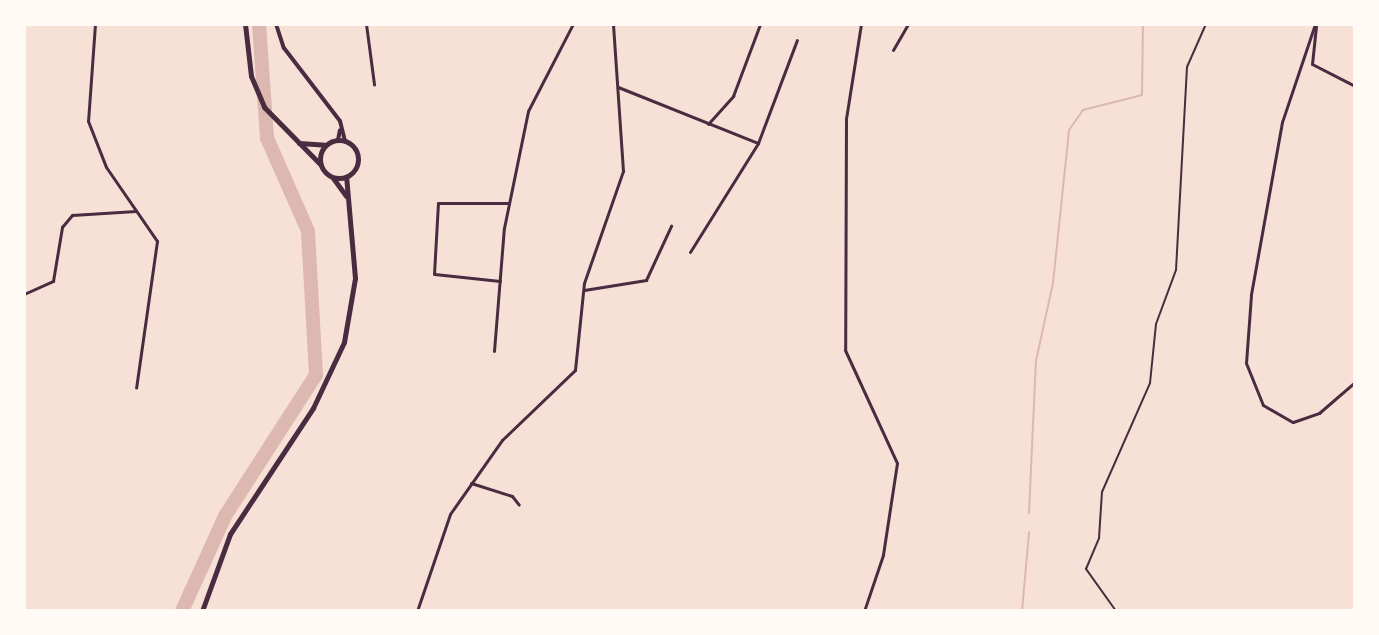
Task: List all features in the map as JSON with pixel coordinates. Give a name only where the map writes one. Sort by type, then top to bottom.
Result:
[{"type":"main road","points":[[245,24],[251,76],[264,107],[333,177],[347,197]]},
{"type":"main road","points":[[202,611],[230,534],[313,408],[344,342],[355,278],[346,176],[357,159],[345,141],[338,140],[326,145],[298,143]]},
{"type":"main road","points":[[321,165],[326,145]]},
{"type":"main road","points":[[333,177],[346,176]]},
{"type":"street","points":[[95,24],[88,121],[136,211],[157,241],[159,266],[136,388]]},
{"type":"street","points":[[276,24],[291,60],[341,128],[345,141]]},
{"type":"street","points":[[366,24],[374,84]]},
{"type":"street","points":[[494,351],[508,203],[528,111],[573,24]]},
{"type":"street","points":[[417,611],[450,514],[502,440],[575,370],[583,290],[620,190],[613,24]]},
{"type":"street","points":[[708,124],[733,96],[760,24]]},
{"type":"street","points":[[861,24],[846,119],[845,350],[897,463],[883,555],[864,611]]},
{"type":"street","points":[[893,50],[908,24]]},
{"type":"street","points":[[1316,24],[1312,64],[1355,86]]},
{"type":"street","points":[[1316,24],[1282,122],[1251,295],[1246,363],[1263,405],[1293,422],[1319,413],[1355,382]]},
{"type":"street","points":[[690,252],[758,143],[797,40]]},
{"type":"street","points":[[618,87],[758,143]]},
{"type":"street","points":[[338,140],[341,128]]},
{"type":"street","points":[[500,281],[434,274],[438,203],[508,203]]},
{"type":"street","points":[[24,294],[53,281],[62,227],[72,215],[136,211]]},
{"type":"street","points":[[583,290],[609,291],[651,276],[671,226]]},
{"type":"street","points":[[471,483],[512,496],[519,505]]},
{"type":"path","points":[[1116,611],[1086,569],[1099,538],[1102,492],[1150,383],[1156,324],[1176,270],[1187,67],[1206,24]]},
{"type":"waterway","points":[[182,611],[225,516],[316,375],[308,231],[267,138],[259,24]]},
{"type":"waterway","points":[[1029,513],[1036,361],[1053,283],[1069,130],[1083,110],[1142,95],[1143,24]]},
{"type":"waterway","points":[[1022,611],[1029,532]]}]
